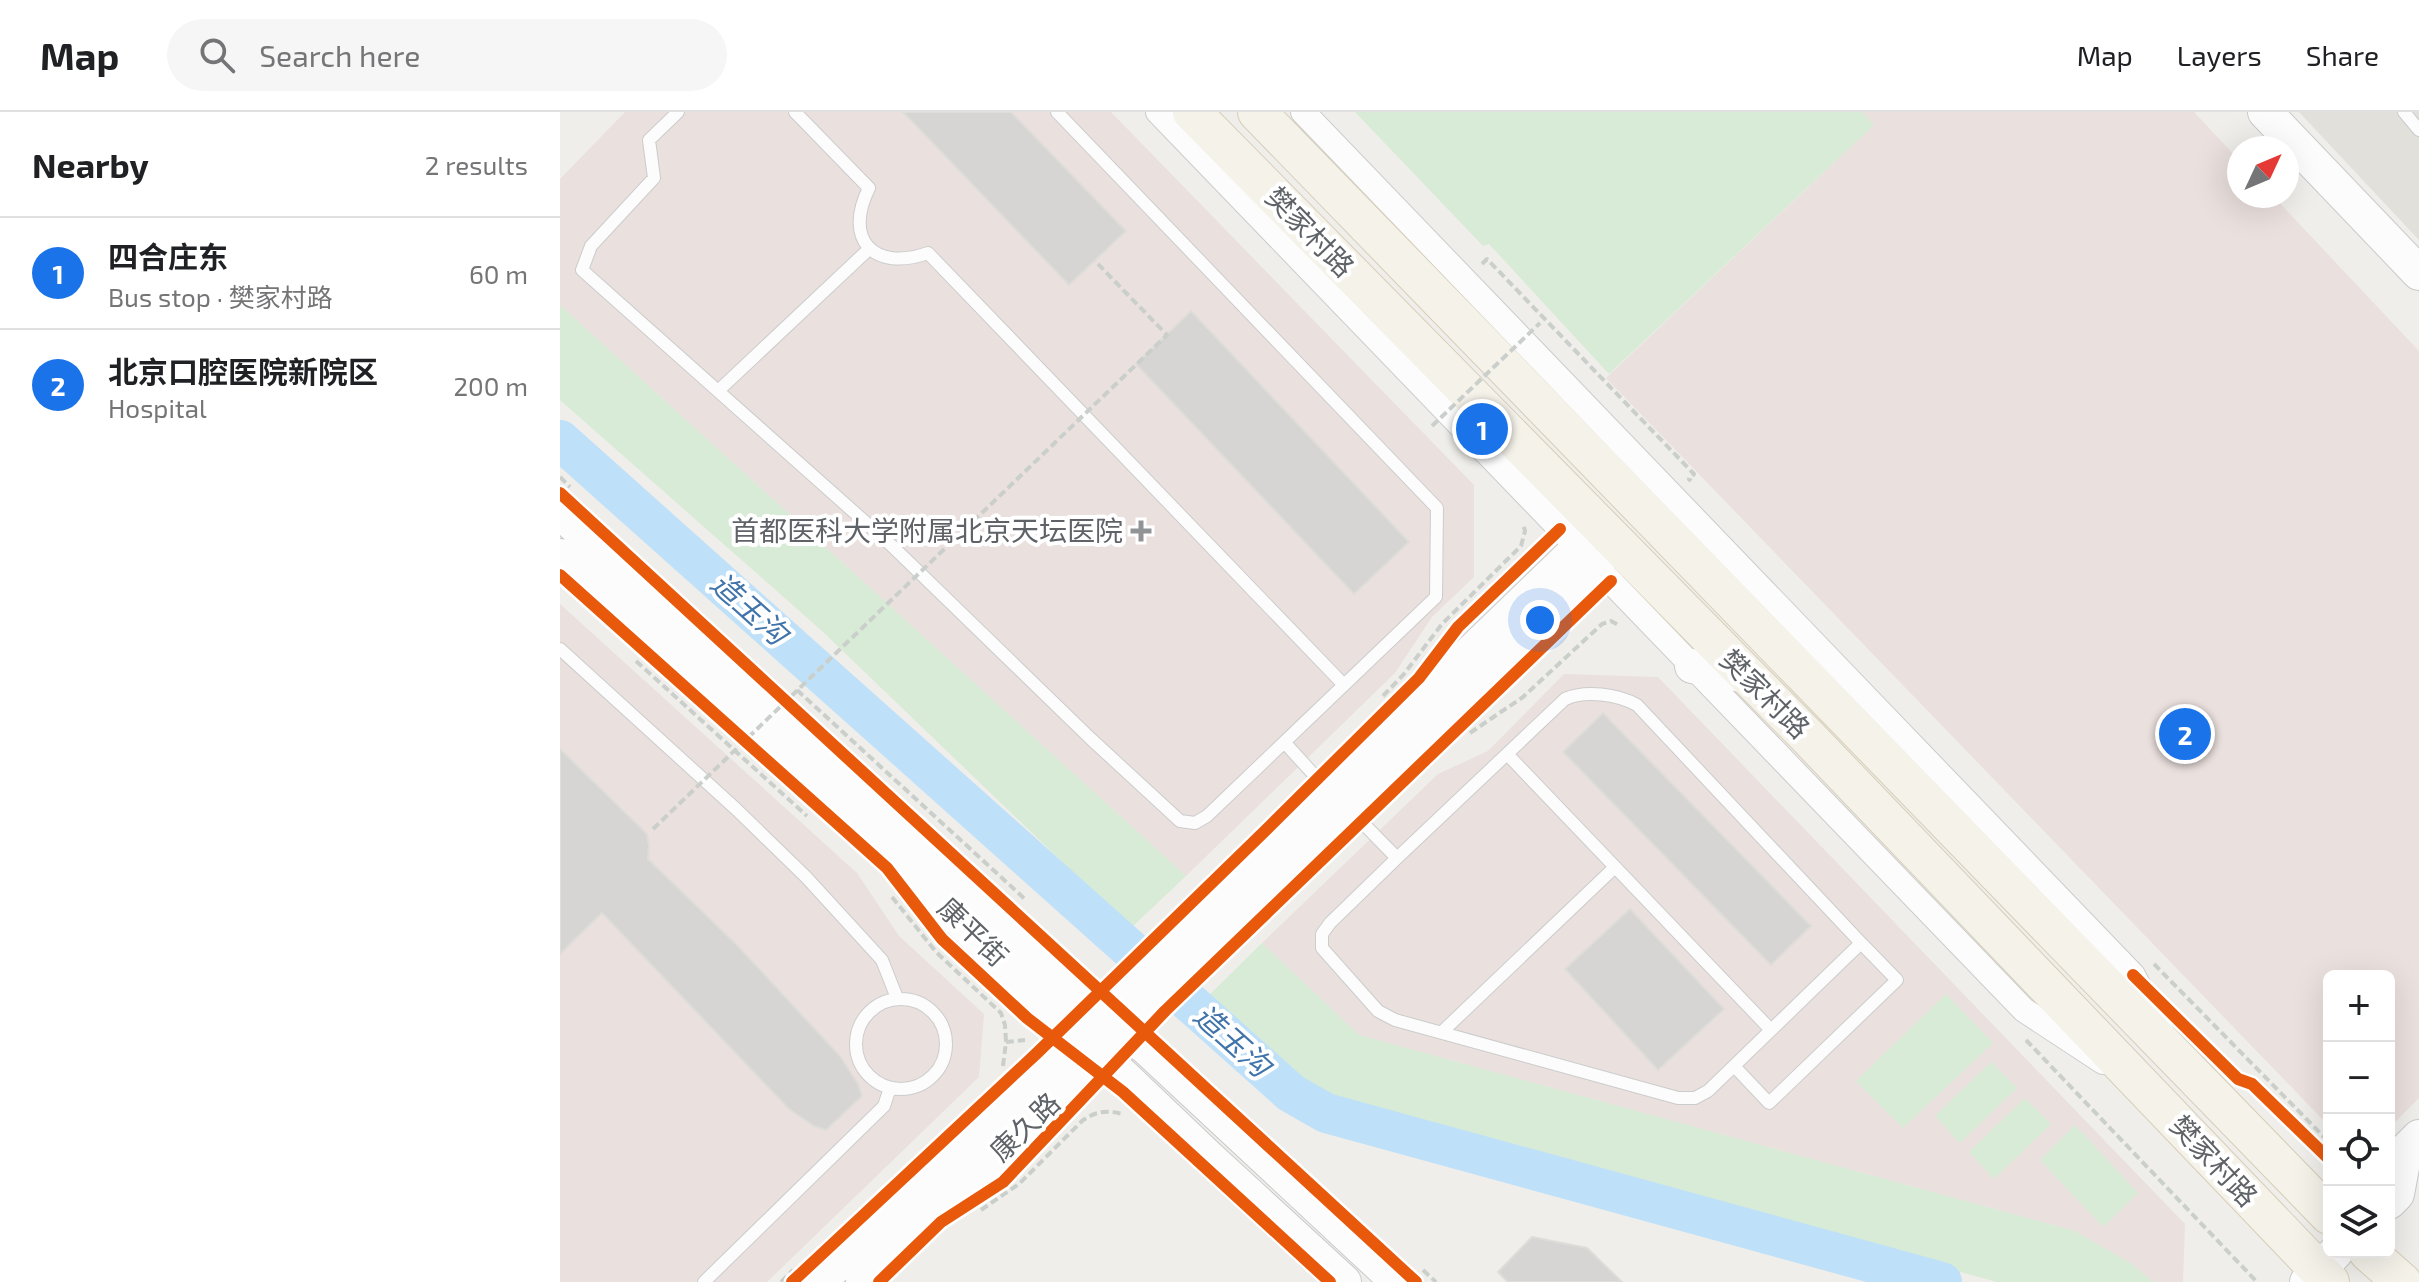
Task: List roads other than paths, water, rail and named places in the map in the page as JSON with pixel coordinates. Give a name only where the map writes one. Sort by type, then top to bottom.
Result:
[{"type":"main road","name":"樊家村路","points":[[1192,112],[1747,676],[2323,1272]]},
{"type":"main road","name":"樊家村路","points":[[1257,112],[2323,1209]]},
{"type":"main road","points":[[2375,1258],[2402,1282]]},
{"type":"street","points":[[1158,112],[2024,1010],[2148,1091]]},
{"type":"street","points":[[1303,112],[2133,975],[2177,1060]]},
{"type":"street","points":[[2265,112],[2419,273]]},
{"type":"street","name":"康平街","points":[[565,508],[1101,1032],[1344,1282]]},
{"type":"street","name":"康平街","points":[[560,556],[740,711],[1101,1032],[1149,1050],[1408,1280]]},
{"type":"street","name":"康久路","points":[[863,1282],[1144,989],[1588,557]]},
{"type":"street","points":[[1692,666],[1747,676]]},
{"type":"street","name":"康久路","points":[[811,1277],[1101,1032]]},
{"type":"street","points":[[2402,1196],[2405,1151],[2419,1137]]},
{"type":"lane","points":[[678,112],[649,140],[654,178],[591,246],[582,270],[891,545],[1180,821],[1195,823],[1207,816],[1285,743],[1436,597],[1437,508],[1057,112]]},
{"type":"lane","points":[[795,112],[869,188],[857,221],[869,249],[888,260],[928,253],[1344,685]]},
{"type":"lane","points":[[2404,112],[2419,130]]},
{"type":"lane","points":[[718,391],[869,249]]},
{"type":"lane","points":[[560,649],[806,877],[882,960],[897,998]]},
{"type":"lane","points":[[1734,1066],[1769,1103],[1897,980],[1637,705],[1627,700],[1578,693],[1565,699],[1397,858],[1322,934],[1322,948],[1378,1011],[1395,1020],[1678,1098],[1695,1098],[1708,1091],[1861,943]]},
{"type":"lane","points":[[1285,743],[1397,858]]},
{"type":"lane","points":[[1507,754],[1771,1030]]},
{"type":"lane","points":[[1443,1031],[1615,867]]},
{"type":"lane","points":[[897,998],[913,1000],[927,1007],[938,1018],[945,1032],[946,1047],[942,1063],[934,1075],[921,1085],[906,1089],[890,1088],[866,1073],[856,1047],[862,1020],[871,1009],[897,998]]},
{"type":"lane","points":[[704,1282],[884,1106],[890,1088]]},
{"type":"waterway","name":"造玉沟","points":[[560,440],[1291,1093],[1326,1113],[1942,1282]]},
{"type":"place","name":"四合庄东","points":[[1482,429]]},
{"type":"place","name":"首都医科大学附属北京天坛医院","points":[[1141,531]]},
{"type":"place","name":"北京口腔医院新院区","points":[[2185,734]]}]
